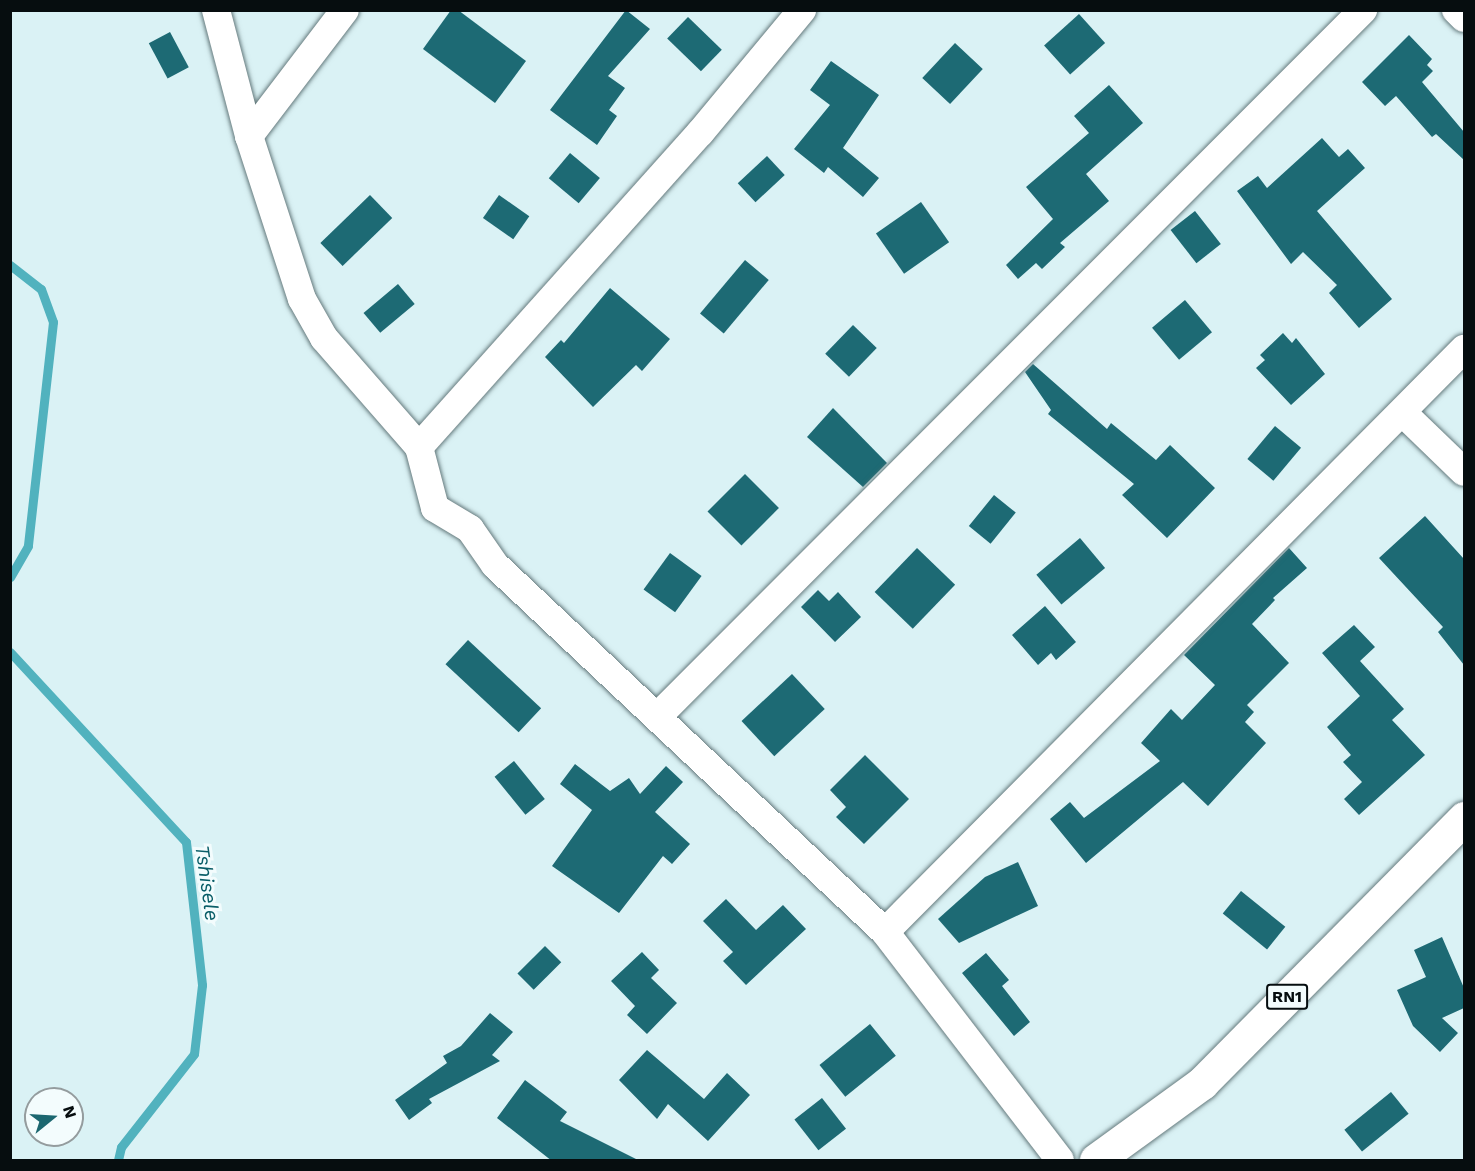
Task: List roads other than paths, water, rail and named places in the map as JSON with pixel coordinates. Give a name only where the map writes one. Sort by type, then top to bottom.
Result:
[{"type":"highway","name":"RN1","points":[[1096,1161],[1202,1083],[1464,818]]},
{"type":"street","points":[[216,10],[249,136],[302,299],[324,339],[419,447],[435,508],[470,529],[495,566],[658,716],[885,932],[1060,1161]]},
{"type":"street","points":[[249,136],[345,10]]},
{"type":"street","points":[[419,447],[700,133],[802,10]]},
{"type":"street","points":[[658,716],[1363,10]]},
{"type":"street","points":[[1456,10],[1464,18]]},
{"type":"street","points":[[885,932],[1404,414],[1464,349]]},
{"type":"street","points":[[1404,414],[1464,472]]},
{"type":"waterway","name":"Tshisele","points":[[10,265],[41,289],[53,322],[28,546],[10,577]]},
{"type":"waterway","name":"Tshisele","points":[[10,652],[186,842],[202,985],[194,1054],[121,1147],[118,1160]]}]
